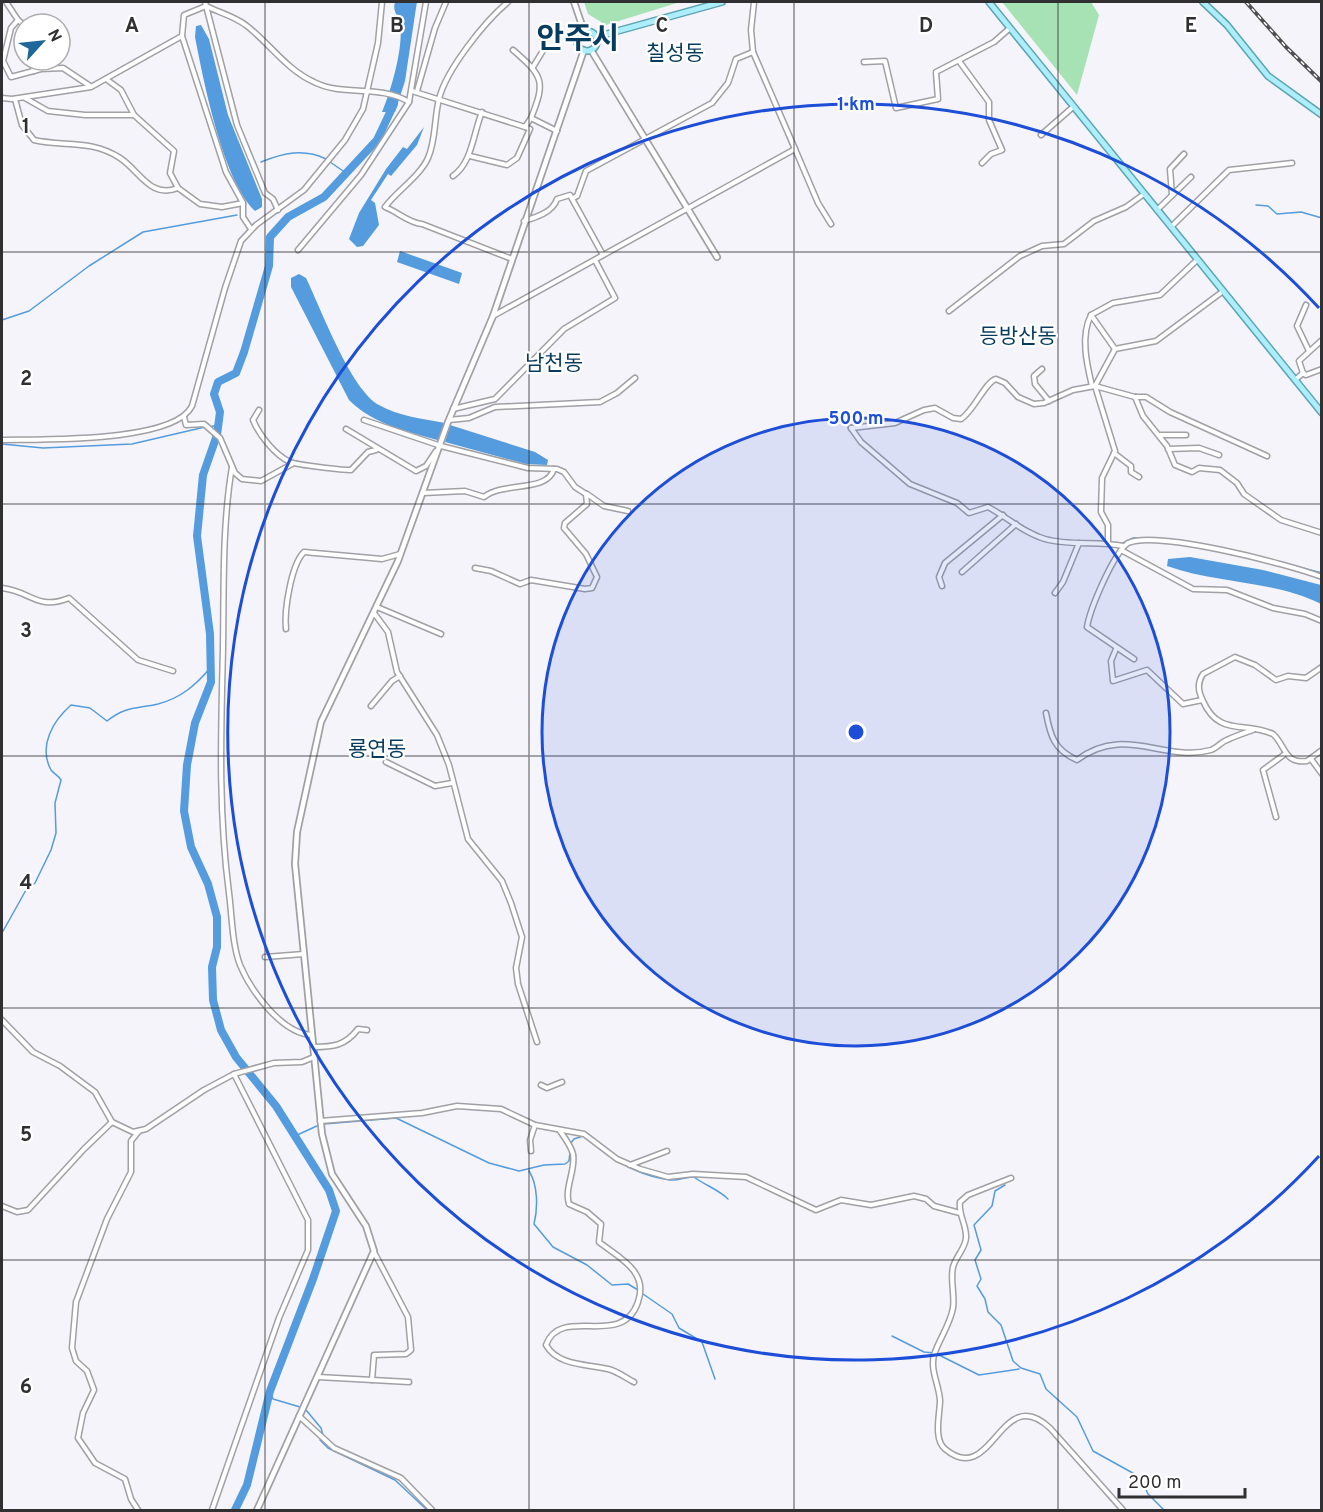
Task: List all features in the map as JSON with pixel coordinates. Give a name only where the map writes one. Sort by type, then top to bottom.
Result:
[{"type":"main road","points":[[574,2],[584,31]]},
{"type":"main road","points":[[596,37],[722,2]]},
{"type":"main road","points":[[989,2],[1322,413]]},
{"type":"main road","points":[[1203,2],[1227,25],[1268,76],[1322,115]]},
{"type":"main road","points":[[257,1510],[374,1251],[366,1226],[332,1174],[320,1123],[295,864],[297,832],[321,722],[400,554],[453,409],[493,316],[524,222],[588,50],[597,43],[592,32],[584,31]]},
{"type":"main road","points":[[584,31],[577,41],[588,50],[717,257]]},
{"type":"street","points":[[2,440],[124,435],[166,425],[184,417],[192,406],[233,261],[241,241],[251,229],[304,190],[345,140],[363,109],[370,91],[382,2]]},
{"type":"street","points":[[414,91],[426,2]]},
{"type":"street","points":[[298,250],[361,175],[414,91],[446,2]]},
{"type":"street","points":[[508,2],[494,14],[464,53],[439,98],[433,124],[434,140],[427,161],[385,207],[402,214],[413,223],[422,224],[512,259]]},
{"type":"street","points":[[754,2],[751,30],[753,52],[818,203],[831,224]]},
{"type":"street","points":[[205,4],[247,26],[306,78],[331,88],[370,91],[408,101]]},
{"type":"street","points":[[205,4],[184,15],[182,36],[226,172],[243,203],[243,217],[251,229]]},
{"type":"street","points":[[205,4],[237,125],[265,194],[273,199],[278,210]]},
{"type":"street","points":[[12,27],[3,61],[11,76],[26,72]]},
{"type":"street","points":[[864,62],[885,61],[896,108],[938,99],[936,72],[959,61],[978,48],[994,42],[1010,27]]},
{"type":"street","points":[[2,98],[25,98],[91,87],[182,36]]},
{"type":"street","points":[[533,67],[544,48],[543,39]]},
{"type":"street","points":[[513,50],[533,67],[542,87],[531,118],[525,127]]},
{"type":"street","points":[[573,198],[577,196],[586,171],[712,103],[728,84],[736,59],[753,52]]},
{"type":"street","points":[[959,61],[989,102],[989,120],[1002,150],[991,154],[982,164]]},
{"type":"street","points":[[69,72],[91,87]]},
{"type":"street","points":[[105,79],[121,90],[134,115],[174,151],[170,173],[178,188],[200,204],[222,207],[243,203]]},
{"type":"street","points":[[414,91],[530,129],[517,158],[507,165],[470,156]]},
{"type":"street","points":[[25,98],[48,111],[85,116],[134,115]]},
{"type":"street","points":[[15,99],[22,125],[34,140],[82,143],[120,158],[155,189],[164,191],[178,188]]},
{"type":"street","points":[[1041,135],[1073,107]]},
{"type":"street","points":[[453,176],[462,169],[470,156],[469,147],[482,112]]},
{"type":"street","points":[[531,118],[557,131]]},
{"type":"street","points":[[493,316],[795,149]]},
{"type":"street","points":[[1172,196],[1170,169],[1184,154]]},
{"type":"street","points":[[1171,227],[1229,170],[1293,163]]},
{"type":"street","points":[[1157,210],[1191,177]]},
{"type":"street","points":[[949,311],[1020,256],[1042,246],[1064,244],[1094,221],[1126,207],[1144,194]]},
{"type":"street","points":[[524,222],[548,211],[555,206],[557,199],[570,195],[603,255]]},
{"type":"street","points":[[453,409],[495,399],[564,329],[615,298],[595,260]]},
{"type":"street","points":[[1108,543],[1108,525],[1102,515],[1102,478],[1114,453],[1104,409],[1086,368],[1087,331],[1091,315],[1113,303],[1160,295],[1197,260]]},
{"type":"street","points":[[1115,348],[1156,341],[1222,292]]},
{"type":"street","points":[[1306,305],[1297,326],[1309,351]]},
{"type":"street","points":[[1091,315],[1115,348]]},
{"type":"street","points":[[1303,373],[1298,363],[1322,340]]},
{"type":"street","points":[[1094,386],[1115,348]]},
{"type":"street","points":[[1042,369],[1034,376],[1034,381],[1049,401]]},
{"type":"street","points":[[1303,373],[1306,375],[1322,369]]},
{"type":"street","points":[[1294,381],[1303,373]]},
{"type":"street","points":[[449,421],[469,418],[495,407],[600,402],[617,393],[635,378]]},
{"type":"street","points":[[1268,456],[1170,412],[1146,397],[1135,397],[1094,386],[1067,392],[1038,404],[1025,401],[1005,383],[996,379],[988,383],[980,399],[961,419],[957,420],[935,408],[924,410],[895,423],[851,428],[861,442],[914,487],[936,493],[969,513],[987,507],[1042,538],[1079,543],[1108,543],[1122,548],[1193,589],[1227,590],[1273,608],[1305,614],[1322,621]]},
{"type":"street","points":[[1135,397],[1143,416],[1159,435],[1168,448],[1172,462],[1179,468],[1192,472],[1199,468],[1220,470],[1237,483],[1244,494],[1281,520],[1322,533]]},
{"type":"street","points":[[495,399],[495,407]]},
{"type":"street","points":[[258,410],[253,420],[260,432],[280,455],[292,463],[351,470],[368,452],[376,450]]},
{"type":"street","points":[[184,417],[186,425],[204,424],[220,438],[239,477],[258,481],[292,463]]},
{"type":"street","points":[[364,420],[440,445],[528,468],[554,468],[564,472],[574,487],[604,506],[628,511]]},
{"type":"street","points":[[346,429],[376,450],[416,471],[426,466],[440,445]]},
{"type":"street","points":[[1159,435],[1186,435]]},
{"type":"street","points":[[1168,448],[1199,448],[1220,455]]},
{"type":"street","points":[[1114,453],[1131,466],[1131,472],[1139,477]]},
{"type":"street","points":[[232,466],[224,588],[219,771],[223,843],[234,934],[241,966],[272,1014],[294,1031],[312,1035]]},
{"type":"street","points":[[423,492],[465,491],[484,497],[490,492],[542,483],[552,476],[554,468]]},
{"type":"street","points":[[475,568],[491,571],[520,584],[531,580],[585,589],[592,588],[597,578],[590,560],[564,528],[567,520],[587,504],[586,494]]},
{"type":"street","points":[[942,586],[939,577],[945,563],[1003,515]]},
{"type":"street","points":[[962,572],[1016,524]]},
{"type":"street","points":[[1134,659],[1116,649],[1087,627],[1092,608],[1122,548],[1133,541],[1145,540],[1196,546],[1275,562],[1322,577]]},
{"type":"street","points":[[1055,593],[1063,582],[1079,543]]},
{"type":"street","points":[[286,629],[284,616],[298,558],[304,552],[382,560],[400,554]]},
{"type":"street","points":[[2,588],[15,590],[42,603],[56,603],[69,598],[138,660],[173,671]]},
{"type":"street","points":[[377,607],[441,634]]},
{"type":"street","points":[[374,613],[388,632],[400,676],[432,723],[449,765],[468,839],[502,881],[513,910],[514,921],[522,937],[516,968],[518,984],[537,1042]]},
{"type":"street","points":[[1116,649],[1111,661],[1113,681],[1147,670],[1183,704],[1202,700]]},
{"type":"street","points":[[1322,667],[1306,678],[1288,676],[1276,680],[1255,665],[1235,657],[1203,674],[1198,687],[1202,700],[1212,717],[1221,724],[1256,729],[1276,737],[1288,758],[1302,762],[1311,759],[1322,750]]},
{"type":"street","points":[[371,706],[392,681],[400,676]]},
{"type":"street","points":[[1046,713],[1050,733],[1063,754],[1077,760],[1085,754],[1121,743],[1137,743],[1180,752],[1213,750],[1224,741],[1256,729]]},
{"type":"street","points":[[1276,817],[1263,770],[1285,754]]},
{"type":"street","points":[[1311,759],[1322,774]]},
{"type":"street","points":[[386,762],[435,786],[452,783]]},
{"type":"street","points":[[265,957],[304,954]]},
{"type":"street","points":[[2,1020],[33,1052],[60,1066],[95,1092],[112,1122],[128,1131],[139,1131]]},
{"type":"street","points":[[313,1047],[335,1047],[349,1041],[358,1029],[367,1030]]},
{"type":"street","points":[[138,1510],[130,1499],[125,1479],[95,1463],[78,1438],[83,1413],[94,1390],[87,1371],[76,1360],[71,1342],[81,1286],[111,1208],[131,1172],[133,1159],[131,1141],[139,1131],[204,1090],[236,1074],[274,1063],[302,1062],[314,1057]]},
{"type":"street","points":[[212,1510],[271,1340],[310,1245],[308,1220],[236,1074]]},
{"type":"street","points":[[542,1085],[547,1088],[562,1082]]},
{"type":"street","points":[[320,1123],[472,1106],[501,1109],[535,1125],[584,1134],[629,1165],[668,1177],[693,1174],[746,1177],[816,1210],[841,1200],[871,1205],[915,1196],[926,1199],[934,1206],[960,1213]]},
{"type":"street","points":[[2,1206],[17,1212],[28,1210],[112,1122]]},
{"type":"street","points":[[531,1151],[530,1140],[535,1125]]},
{"type":"street","points":[[560,1131],[572,1151],[574,1161],[568,1191],[569,1204],[587,1212],[601,1224],[599,1242],[625,1258],[634,1271],[640,1289],[634,1312],[626,1321],[600,1328],[573,1326],[554,1334],[546,1345],[549,1350],[567,1362],[608,1369],[634,1382]]},
{"type":"street","points":[[629,1165],[667,1151]]},
{"type":"street","points":[[1011,1178],[963,1198],[960,1213],[965,1228],[965,1241],[953,1267],[953,1308],[933,1363],[940,1402],[938,1426],[944,1448],[962,1458],[977,1456],[1010,1421],[1023,1415],[1037,1416],[1123,1510]]},
{"type":"street","points":[[372,1380],[374,1355],[406,1354],[411,1350],[408,1317],[374,1251]]},
{"type":"street","points":[[318,1377],[409,1382]]},
{"type":"street","points":[[299,1416],[334,1448],[401,1478],[432,1510]]},
{"type":"green space","points":[[584,2],[680,2],[606,25],[588,14]]},
{"type":"green space","points":[[1002,2],[1091,2],[1099,15],[1077,95]]},
{"type":"water","points":[[395,2],[417,2],[405,81],[395,112],[382,112],[393,81],[400,44],[400,24],[395,11]]},
{"type":"water","points":[[201,25],[209,39],[228,115],[262,199],[262,207],[255,211],[233,178],[216,130],[195,37],[196,26]]},
{"type":"water","points":[[424,127],[417,145],[391,176],[388,174],[371,200],[375,203],[379,225],[363,246],[357,247],[349,239],[359,213],[386,169],[403,147],[407,149]]},
{"type":"water","points":[[400,251],[462,273],[459,284],[397,262]]},
{"type":"water","points":[[299,274],[306,278],[328,328],[368,397],[394,412],[445,423],[441,441],[380,421],[369,416],[349,400],[291,287],[291,278]]},
{"type":"water","points":[[450,425],[535,452],[548,460],[547,465],[526,464],[445,442]]},
{"type":"water","points":[[1190,557],[1263,570],[1321,585],[1321,604],[1284,590],[1205,576],[1167,566],[1168,559]]},
{"type":"waterway","points":[[235,1510],[247,1485],[270,1391],[313,1279],[336,1211],[329,1190],[276,1106],[236,1057],[221,1030],[213,1000],[212,967],[217,947],[217,917],[208,884],[191,847],[184,811],[187,765],[195,723],[211,682],[210,634],[197,536],[203,475],[217,435],[220,412],[214,394],[218,382],[236,373],[244,352],[269,266],[270,237],[288,217],[324,197],[377,140],[394,104]]},
{"type":"waterway","points":[[261,162],[294,153],[310,154],[326,159]]},
{"type":"waterway","points":[[330,162],[346,173]]},
{"type":"waterway","points":[[1256,205],[1268,206],[1277,214],[1301,212],[1322,218]]},
{"type":"waterway","points":[[2,320],[29,311],[89,266],[143,232],[237,215]]},
{"type":"waterway","points":[[209,427],[218,425]]},
{"type":"waterway","points":[[2,444],[43,448],[132,444],[205,427]]},
{"type":"waterway","points":[[1123,543],[1133,538],[1142,538]]},
{"type":"waterway","points":[[1268,559],[1322,573]]},
{"type":"waterway","points":[[2,933],[26,890],[35,883],[51,850],[56,833],[55,803],[61,780],[51,770],[46,752],[49,734],[64,711],[71,705],[90,708],[107,721],[126,710],[158,704],[174,698],[200,680],[211,667]]},
{"type":"waterway","points":[[324,1124],[396,1118],[489,1163],[519,1171],[544,1165],[565,1164],[569,1161],[570,1152]]},
{"type":"waterway","points":[[295,1136],[319,1125]]},
{"type":"waterway","points":[[570,1144],[574,1139],[583,1136]]},
{"type":"waterway","points":[[598,1147],[614,1159],[642,1173],[674,1180],[694,1177],[728,1199]]},
{"type":"waterway","points":[[529,1171],[536,1197],[534,1224],[553,1247],[587,1265],[612,1285],[628,1284],[638,1290]]},
{"type":"waterway","points":[[1005,1185],[995,1191],[992,1206],[974,1225],[981,1250],[975,1260],[981,1279],[977,1286],[985,1299],[988,1312],[1001,1325],[1013,1361],[1021,1368],[1040,1374],[1046,1389],[1077,1417],[1093,1451],[1140,1477],[1148,1494],[1164,1510]]},
{"type":"waterway","points":[[643,1294],[672,1314],[679,1328],[702,1342],[715,1379]]},
{"type":"waterway","points":[[892,1336],[924,1352],[934,1353]]},
{"type":"waterway","points":[[937,1354],[979,1375],[1019,1369]]},
{"type":"waterway","points":[[270,1391],[273,1399],[300,1407]]},
{"type":"waterway","points":[[306,1410],[321,1428],[323,1435]]},
{"type":"waterway","points":[[320,1440],[328,1448],[395,1480],[427,1510]]},
{"type":"railway","points":[[1246,2],[1286,47],[1322,82]]},
{"type":"district","name":"안주시","points":[[578,40]]},
{"type":"district","name":"칠성동","points":[[675,54]]},
{"type":"district","name":"등방산동","points":[[1018,337]]},
{"type":"district","name":"남천동","points":[[554,364]]},
{"type":"district","name":"룡연동","points":[[377,750]]}]
